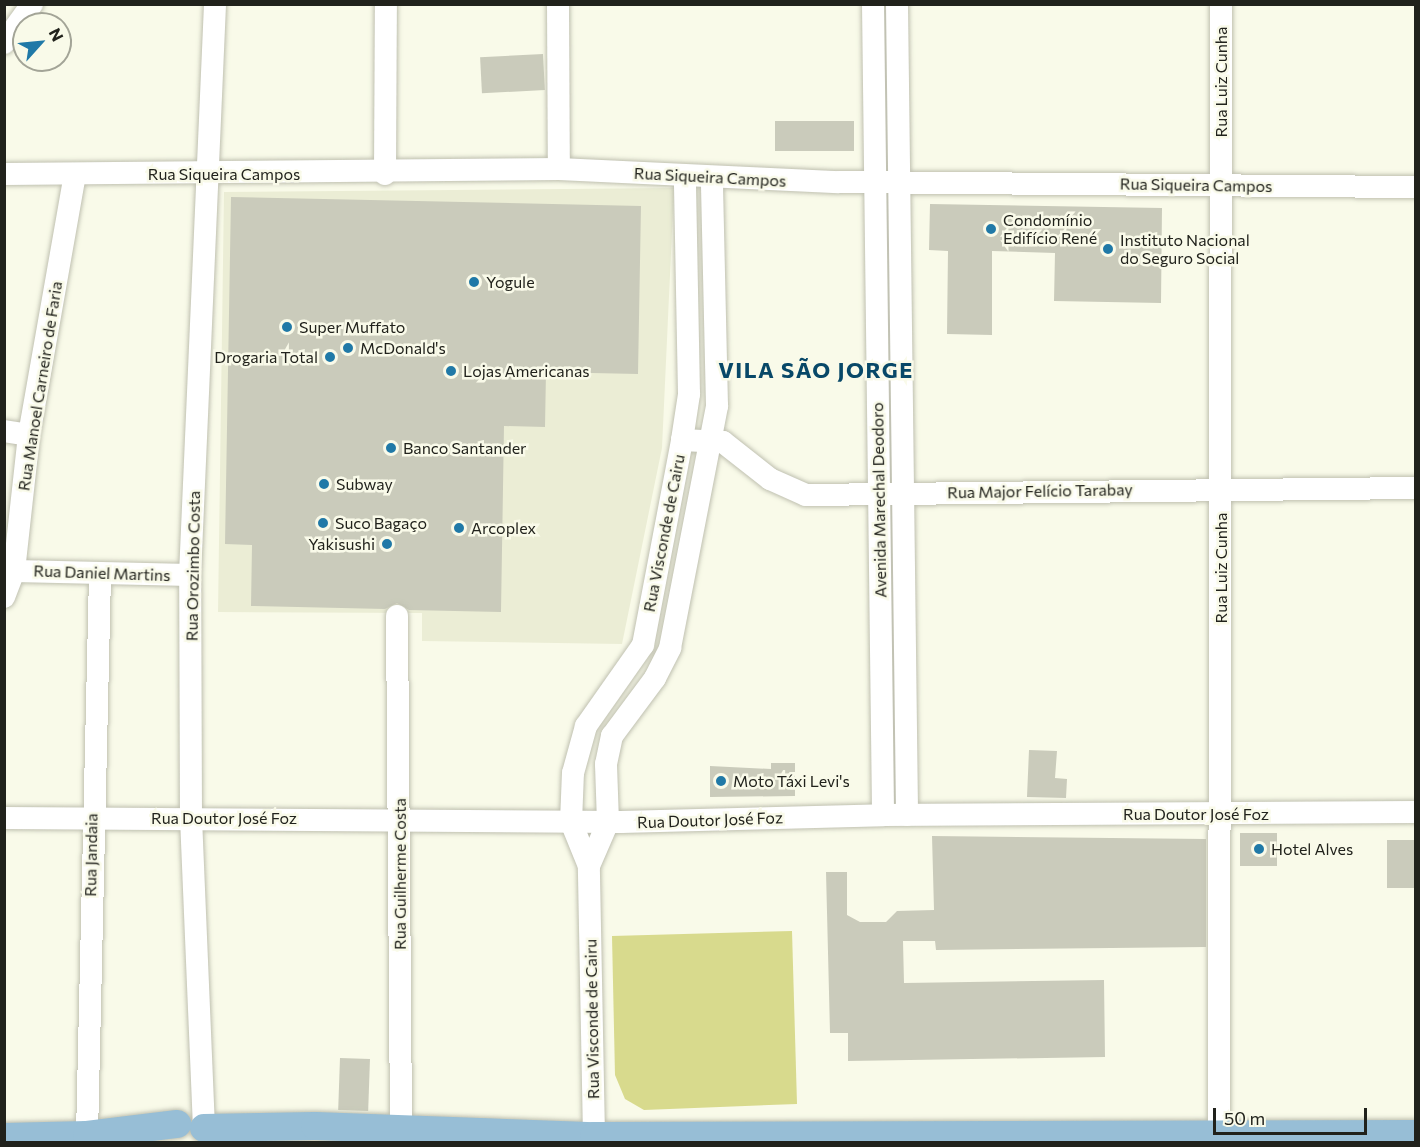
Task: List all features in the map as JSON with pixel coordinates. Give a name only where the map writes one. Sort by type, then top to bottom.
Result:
[{"type":"main road","points":[[4,1137],[95,1139],[315,1126],[401,1131],[594,1136],[1219,1132],[1416,1134]]},
{"type":"main road","points":[[145,1143],[164,1128],[201,1132]]},
{"type":"main road","points":[[332,1143],[401,1131]]},
{"type":"street","points":[[6,40],[32,4]]},
{"type":"street","name":"Rua Orozimbo Costa","points":[[201,1132],[191,818],[190,575],[210,173],[215,4]]},
{"type":"street","points":[[385,174],[386,4]]},
{"type":"street","points":[[558,4],[559,169]]},
{"type":"street","name":"Avenida Marechal Deodoro","points":[[873,4],[883,815]]},
{"type":"street","name":"Avenida Marechal Deodoro","points":[[897,4],[907,815]]},
{"type":"street","name":"Rua Luiz Cunha","points":[[1219,1132],[1222,814],[1221,4]]},
{"type":"street","name":"Rua Siqueira Campos","points":[[4,174],[385,174],[559,169],[712,178],[1221,187],[1416,187]]},
{"type":"street","name":"Rua Manoel Carneiro de Faria","points":[[4,597],[15,571],[29,435],[75,174]]},
{"type":"street","name":"Rua Visconde de Cairu","points":[[594,1136],[589,866],[571,822],[573,773],[586,726],[643,645],[682,440],[689,394],[685,176]]},
{"type":"street","name":"Rua Visconde de Cairu","points":[[589,866],[608,822],[606,765],[612,736],[670,648],[717,406],[712,178]]},
{"type":"street","points":[[4,431],[29,435]]},
{"type":"street","points":[[682,440],[709,438]]},
{"type":"street","name":"Rua Major Felício Tarabay","points":[[709,438],[723,442],[770,479],[806,495],[1416,488]]},
{"type":"street","name":"Rua Daniel Martins","points":[[15,571],[100,575],[190,575]]},
{"type":"street","name":"Rua Jandaia","points":[[95,1139],[91,818],[100,575]]},
{"type":"street","name":"Rua Guilherme Costa","points":[[397,616],[401,1131]]},
{"type":"street","name":"Rua Doutor José Foz","points":[[4,818],[400,818],[608,822],[883,815],[1416,812]]},
{"type":"shaded area","points":[[674,188],[662,448],[622,644],[422,641],[422,613],[218,612],[224,192]]},
{"type":"green space","points":[[792,931],[797,1104],[644,1110],[625,1099],[615,1075],[612,936]]},
{"type":"building","points":[[543,54],[545,90],[482,93],[480,57]]},
{"type":"building","points":[[775,121],[854,121],[854,151],[775,151]]},
{"type":"building","points":[[231,197],[641,206],[638,374],[546,372],[545,427],[504,426],[501,612],[409,610],[397,603],[385,609],[251,606],[252,545],[225,544]]},
{"type":"building","points":[[930,204],[1162,208],[1161,303],[1054,301],[1055,253],[992,251],[992,335],[947,334],[948,251],[929,250]]},
{"type":"building","points":[[1029,750],[1057,751],[1055,778],[1067,779],[1066,798],[1027,797]]},
{"type":"building","points":[[771,763],[795,763],[795,796],[710,797],[710,766],[771,769]]},
{"type":"building","name":"Hotel Alves","points":[[1240,833],[1277,833],[1277,866],[1240,866]]},
{"type":"building","points":[[932,836],[1206,839],[1206,947],[936,950],[935,941],[903,941],[904,983],[1104,980],[1105,1057],[848,1061],[848,1033],[830,1033],[826,872],[847,872],[847,915],[860,922],[886,922],[897,911],[934,910]]},
{"type":"building","points":[[1387,840],[1416,840],[1416,888],[1387,888]]},
{"type":"building","points":[[340,1058],[370,1059],[368,1111],[338,1110]]},
{"type":"place","name":"Condomínio Edifício René","points":[[991,229]]},
{"type":"place","name":"Instituto Nacional do Seguro Social","points":[[1108,249]]},
{"type":"place","name":"Yogule","points":[[474,282]]},
{"type":"place","name":"Super Muffato","points":[[287,327]]},
{"type":"place","name":"McDonald's","points":[[348,348]]},
{"type":"place","name":"Drogaria Total","points":[[330,357]]},
{"type":"place","name":"Lojas Americanas","points":[[451,371]]},
{"type":"place","name":"Banco Santander","points":[[391,448]]},
{"type":"place","name":"Subway","points":[[324,484]]},
{"type":"place","name":"Suco Bagaço","points":[[323,523]]},
{"type":"place","name":"Arcoplex","points":[[459,528]]},
{"type":"place","name":"Yakisushi","points":[[387,544]]},
{"type":"place","name":"Moto Táxi Levi's","points":[[721,781]]},
{"type":"place","name":"Hotel Alves","points":[[1259,849]]},
{"type":"district","name":"VILA SÃO JORGE","points":[[816,370]]}]
